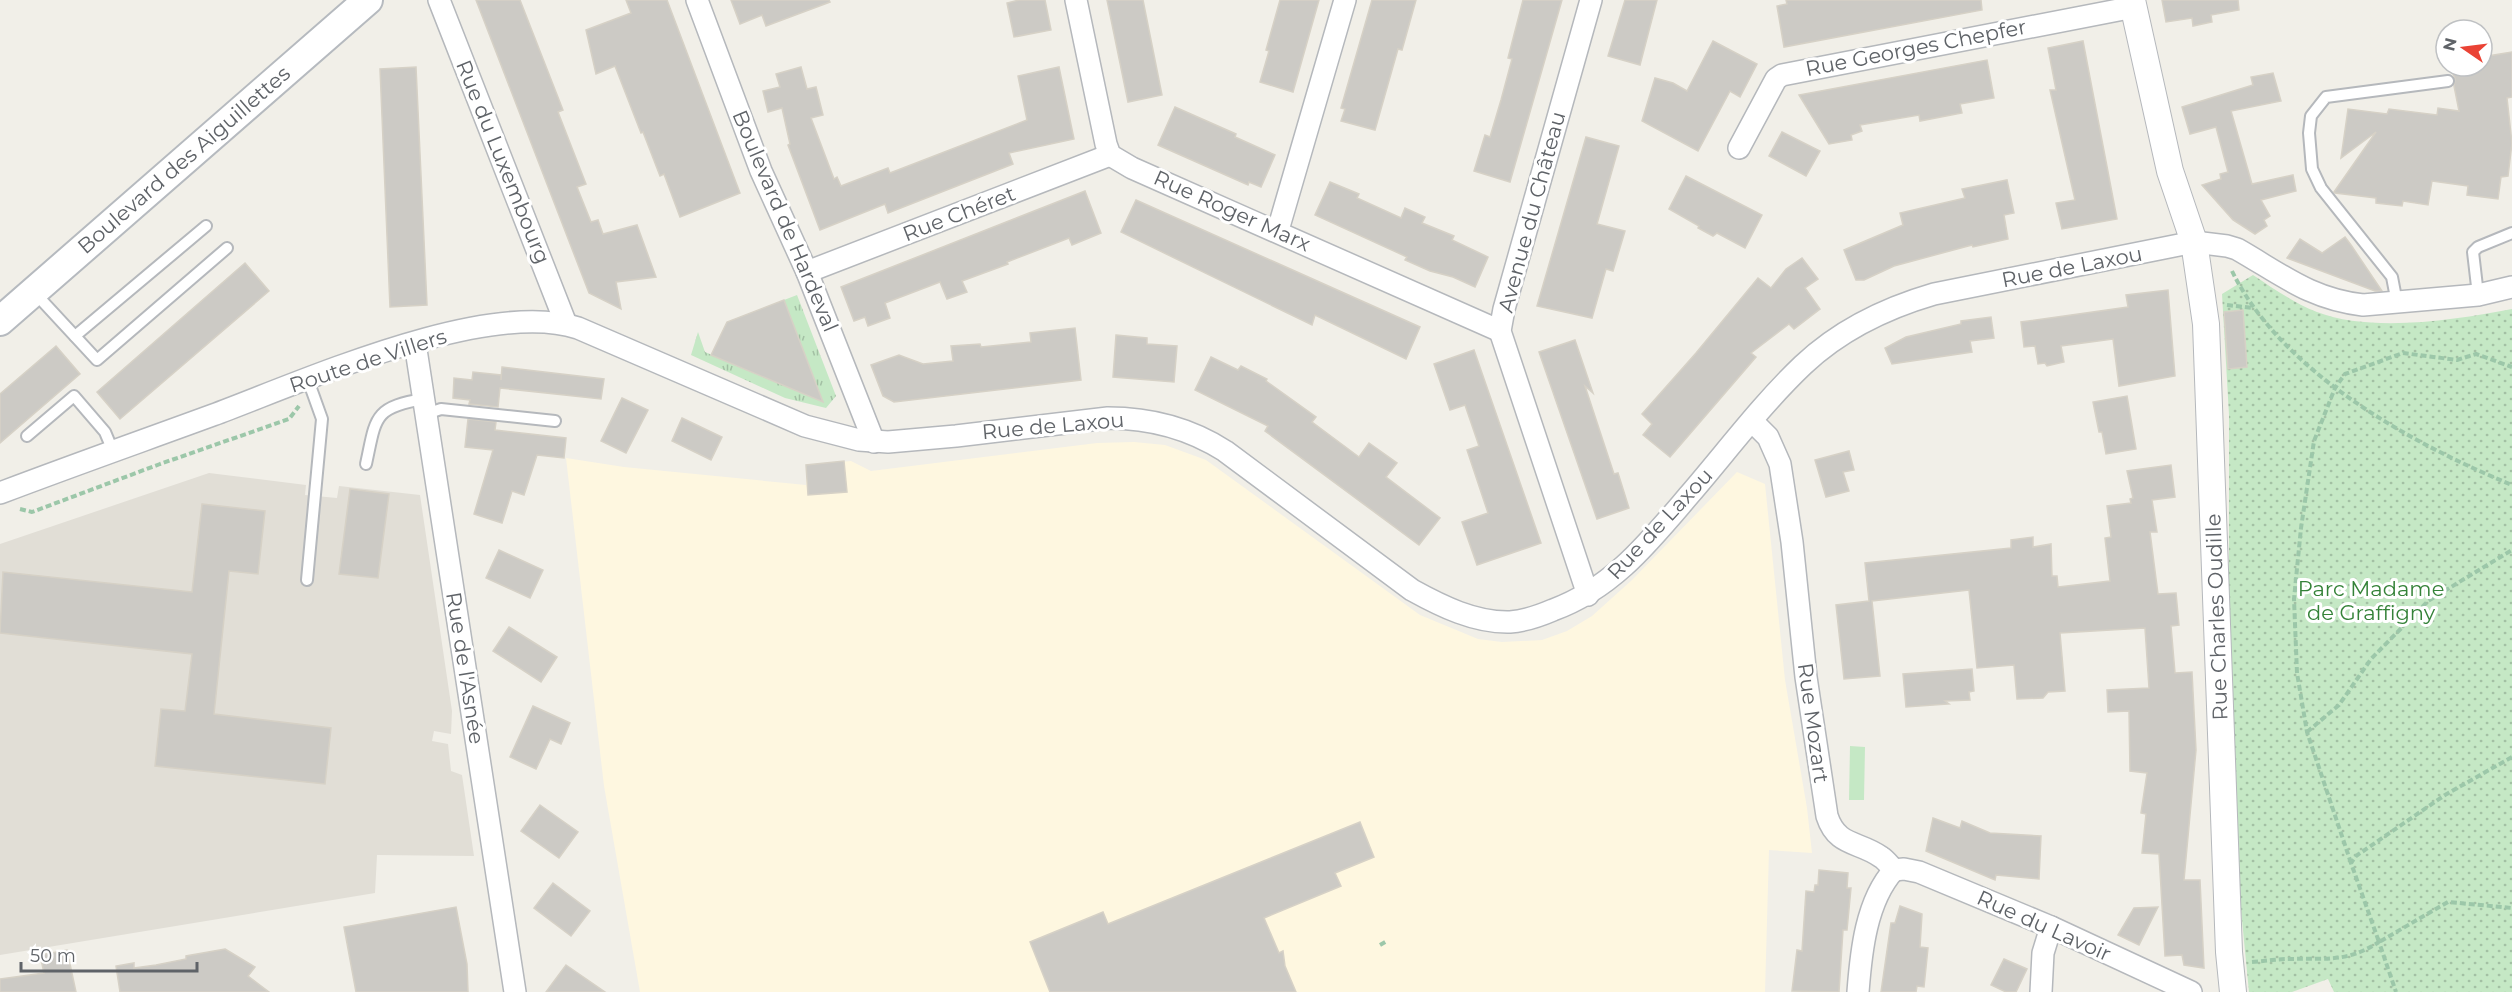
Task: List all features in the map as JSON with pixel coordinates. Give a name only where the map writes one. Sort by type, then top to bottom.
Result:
[{"type":"main road","name":"Boulevard des Aiguillettes","points":[[0,321],[368,0]]},
{"type":"street","name":"Rue du Luxembourg","points":[[439,0],[566,324]]},
{"type":"street","name":"Boulevard de Hardeval","points":[[697,0],[761,171],[807,272],[874,442]]},
{"type":"street","points":[[1076,0],[1110,155]]},
{"type":"street","points":[[1278,230],[1345,0]]},
{"type":"street","name":"Avenue du Château","points":[[1588,595],[1500,331],[1504,309],[1591,0]]},
{"type":"street","name":"Rue Georges Chepfer","points":[[1739,148],[1776,79],[1789,72],[2133,3]]},
{"type":"street","name":"Rue Charles Oudille","points":[[2133,3],[2170,171],[2207,243],[2206,324],[2229,952],[2234,992]]},
{"type":"street","name":"Rue Chéret","points":[[807,272],[1110,155]]},
{"type":"street","name":"Rue Roger Marx","points":[[1110,155],[1132,168],[1278,230],[1500,331]]},
{"type":"street","points":[[2207,243],[2237,249],[2308,292],[2326,299],[2362,305],[2478,295],[2512,287]]},
{"type":"street","name":"Rue de Laxou","points":[[874,442],[956,436],[1099,419],[1130,418],[1170,426],[1210,441],[1412,590],[1449,608],[1485,619],[1507,622],[1527,620],[1588,595],[1626,566],[1805,363],[1844,334],[1887,310],[1934,294],[2207,243]]},
{"type":"street","name":"Route de Villers","points":[[0,493],[113,452],[312,389],[394,348],[446,334],[522,321],[566,324],[629,348],[805,426],[840,436],[874,442]]},
{"type":"street","name":"Rue de l'Asnée","points":[[415,343],[515,992]]},
{"type":"street","name":"Rue Mozart","points":[[1752,421],[1768,437],[1780,464],[1791,532],[1815,742],[1831,828],[1850,843],[1881,857],[1894,870]]},
{"type":"street","points":[[1858,992],[1865,940],[1875,902],[1886,879],[1894,870]]},
{"type":"street","name":"Rue du Lavoir","points":[[1894,870],[1919,872],[2051,927],[2191,992]]},
{"type":"street","points":[[2041,992],[2043,953],[2051,927]]},
{"type":"lane","points":[[2397,303],[2392,277],[2321,188],[2312,169],[2309,133],[2312,116],[2326,97],[2448,81]]},
{"type":"lane","points":[[75,336],[206,226]]},
{"type":"lane","points":[[2478,295],[2473,252],[2478,247],[2512,233]]},
{"type":"lane","points":[[33,292],[97,360],[227,248]]},
{"type":"lane","points":[[307,580],[322,419],[312,389]]},
{"type":"lane","points":[[27,436],[74,396],[105,432],[113,452]]},
{"type":"lane","points":[[366,464],[375,422],[387,408],[425,406],[555,421]]},
{"type":"path","points":[[2207,243],[2270,327],[2335,388],[2410,437],[2462,465],[2512,485]]},
{"type":"path","points":[[2396,992],[2307,732],[2297,673],[2294,599],[2313,441],[2335,388],[2345,374],[2403,353],[2457,360],[2476,354],[2512,367]]},
{"type":"path","points":[[19,509],[32,512],[160,464],[289,420],[312,389]]},
{"type":"path","points":[[2307,732],[2339,705],[2371,659],[2428,601],[2512,550]]},
{"type":"path","points":[[2350,863],[2356,856],[2445,795],[2512,757]]},
{"type":"path","points":[[2229,952],[2240,951],[2246,963],[2289,959],[2323,961],[2361,954],[2448,902],[2512,908]]},
{"type":"path","points":[[1380,945],[1387,941]]},
{"type":"shaded area","points":[[1134,442],[1165,445],[1206,460],[1420,615],[1478,639],[1502,642],[1542,640],[1567,631],[1592,616],[1632,580],[1737,472],[1765,484],[1785,680],[1807,808],[1812,853],[1769,850],[1765,992],[640,992],[604,786],[566,458],[624,467],[806,485],[806,465],[851,461],[871,471],[1097,443]]},
{"type":"shaded area","points":[[209,473],[306,485],[305,495],[337,498],[339,486],[420,495],[452,711],[451,734],[434,731],[432,741],[448,744],[451,771],[462,775],[474,856],[377,855],[375,893],[0,955],[0,544]]},
{"type":"green space","name":"Parc Madame de Graffigny","points":[[2253,275],[2317,312],[2363,322],[2440,320],[2512,309],[2512,992],[2334,992],[2328,979],[2292,992],[2249,992],[2238,879],[2233,773],[2229,589],[2229,415],[2222,294]]},
{"type":"green space","points":[[797,295],[836,396],[826,408],[785,398],[691,355],[698,332],[705,352],[807,395],[784,300]]},
{"type":"green space","points":[[1850,746],[1865,747],[1864,800],[1849,800]]},
{"type":"building","points":[[476,0],[520,0],[563,110],[558,112],[586,184],[577,187],[591,222],[598,220],[603,234],[637,225],[656,277],[616,282],[621,309],[589,293]]},
{"type":"building","points":[[626,0],[667,0],[740,193],[680,217],[664,174],[660,176],[643,132],[641,133],[615,66],[596,74],[586,30],[631,13]]},
{"type":"building","points":[[731,0],[829,0],[830,2],[766,26],[762,15],[740,24]]},
{"type":"building","points":[[1019,0],[1045,0],[1051,30],[1014,37],[1007,3]]},
{"type":"building","points":[[1107,0],[1143,0],[1162,95],[1128,102]]},
{"type":"building","points":[[1280,0],[1319,0],[1293,92],[1260,82]]},
{"type":"building","points":[[1372,0],[1416,0],[1402,50],[1398,49],[1375,130],[1341,121],[1345,109],[1341,108]]},
{"type":"building","points":[[1523,0],[1562,0],[1510,182],[1474,171],[1485,135],[1490,137],[1501,100],[1512,59],[1508,58]]},
{"type":"building","points":[[1625,0],[1657,0],[1640,65],[1608,56]]},
{"type":"building","points":[[1786,0],[1981,0],[1982,10],[1784,47],[1777,6],[1787,4]]},
{"type":"building","points":[[2162,0],[2238,0],[2239,10],[2211,15],[2212,22],[2193,26],[2192,18],[2166,22]]},
{"type":"building","points":[[1713,41],[1757,64],[1740,97],[1730,91],[1698,151],[1642,121],[1655,78],[1673,83],[1687,91]]},
{"type":"building","points":[[2083,41],[2117,219],[2062,229],[2056,203],[2075,200],[2050,90],[2056,90],[2048,48]]},
{"type":"building","points":[[2512,52],[2512,97],[2507,98],[2512,143],[2508,176],[2501,177],[2498,199],[2467,195],[2468,186],[2432,181],[2428,205],[2403,201],[2402,206],[2376,203],[2376,198],[2334,192],[2376,132],[2341,158],[2348,109],[2387,114],[2389,109],[2437,115],[2438,108],[2459,111],[2455,78],[2494,78],[2494,55]]},
{"type":"building","points":[[1987,60],[1994,98],[1960,104],[1962,113],[1920,121],[1919,115],[1860,125],[1862,131],[1851,135],[1852,140],[1829,144],[1799,95]]},
{"type":"building","points":[[416,67],[427,305],[390,307],[380,69]]},
{"type":"building","points":[[801,67],[807,89],[816,87],[823,115],[811,118],[834,179],[837,177],[841,186],[888,168],[890,173],[1027,120],[1018,76],[1059,67],[1074,139],[1009,153],[1013,164],[888,213],[885,204],[820,230],[788,145],[790,144],[782,108],[768,112],[763,91],[780,87],[776,74]]},
{"type":"building","points":[[2273,73],[2281,101],[2231,111],[2252,184],[2293,175],[2296,191],[2261,200],[2270,216],[2264,220],[2267,226],[2255,234],[2233,220],[2202,185],[2221,179],[2220,174],[2228,172],[2216,127],[2190,134],[2182,107],[2253,85],[2251,77]]},
{"type":"building","points":[[1175,107],[1236,134],[1235,137],[1275,155],[1261,187],[1249,182],[1248,185],[1158,145]]},
{"type":"building","points":[[1782,132],[1820,151],[1806,176],[1769,156]]},
{"type":"building","points":[[1586,137],[1619,146],[1597,224],[1625,231],[1613,271],[1606,269],[1592,318],[1537,306]]},
{"type":"building","points":[[1686,176],[1762,215],[1745,248],[1717,233],[1713,236],[1669,209]]},
{"type":"building","points":[[2007,180],[2014,213],[2004,215],[2008,239],[1973,247],[1972,245],[1894,266],[1864,280],[1856,280],[1844,250],[1903,225],[1900,213],[1965,198],[1962,189]]},
{"type":"building","points":[[1330,182],[1359,194],[1357,198],[1401,218],[1405,208],[1425,217],[1422,223],[1454,236],[1452,240],[1488,257],[1475,287],[1405,260],[1407,257],[1315,215]]},
{"type":"building","points":[[1085,191],[1101,233],[1072,245],[1069,238],[962,281],[967,292],[947,299],[940,282],[885,303],[890,318],[868,326],[865,317],[854,321],[841,287]]},
{"type":"building","points":[[1136,200],[1420,327],[1406,359],[1315,315],[1312,325],[1121,232]]},
{"type":"building","points":[[2345,237],[2382,291],[2375,291],[2287,258],[2300,239],[2322,253]]},
{"type":"building","points":[[1802,258],[1818,279],[1805,288],[1820,309],[1794,329],[1789,324],[1751,353],[1756,357],[1670,457],[1643,435],[1652,424],[1642,414],[1758,278],[1771,288],[1786,269]]},
{"type":"building","points":[[245,263],[269,291],[120,419],[97,392]]},
{"type":"building","points":[[2168,290],[2175,376],[2119,386],[2113,339],[2061,346],[2064,362],[2047,366],[2045,363],[2038,364],[2035,346],[2024,347],[2021,322],[2128,307],[2126,295]]},
{"type":"building","points":[[784,300],[823,402],[711,355],[727,322]]},
{"type":"building","points":[[2243,310],[2247,367],[2228,369],[2224,312]]},
{"type":"building","points":[[1991,317],[1994,338],[1970,341],[1972,352],[1892,364],[1885,348],[1906,337],[1961,324],[1961,321]]},
{"type":"building","points":[[1075,328],[1081,380],[894,402],[883,396],[871,365],[899,355],[923,364],[953,361],[951,346],[980,344],[981,347],[1031,342],[1030,333]]},
{"type":"building","points":[[1116,335],[1147,338],[1147,344],[1177,346],[1174,382],[1113,377]]},
{"type":"building","points":[[1575,340],[1593,393],[1585,386],[1614,474],[1618,473],[1629,508],[1597,519],[1539,352]]},
{"type":"building","points":[[56,346],[80,374],[0,443],[0,394]]},
{"type":"building","points":[[1474,350],[1541,543],[1477,565],[1462,522],[1488,513],[1467,450],[1479,446],[1465,405],[1450,410],[1434,364]]},
{"type":"building","points":[[1211,357],[1238,370],[1241,366],[1267,379],[1266,381],[1316,417],[1312,422],[1359,457],[1369,443],[1397,463],[1386,477],[1440,518],[1419,545],[1265,431],[1268,426],[1195,390]]},
{"type":"building","points":[[502,367],[604,379],[601,399],[500,388],[498,407],[469,404],[470,400],[453,398],[454,378],[472,380],[473,372],[501,375],[501,380]]},
{"type":"building","points":[[2127,396],[2136,449],[2106,454],[2093,402]]},
{"type":"building","points":[[622,398],[648,410],[626,453],[601,441]]},
{"type":"building","points":[[682,418],[722,437],[711,460],[672,441]]},
{"type":"building","points":[[468,419],[496,422],[495,430],[566,438],[564,458],[537,455],[524,495],[512,491],[502,523],[474,514],[493,450],[465,447]]},
{"type":"building","points":[[1849,451],[1854,470],[1843,472],[1849,491],[1826,497],[1815,460]]},
{"type":"building","points":[[844,461],[847,492],[808,495],[806,465]]},
{"type":"building","points":[[2171,465],[2175,497],[2152,500],[2157,532],[2150,532],[2158,594],[2176,593],[2179,625],[2171,626],[2175,673],[2192,672],[2196,750],[2184,880],[2200,880],[2204,968],[2184,965],[2182,955],[2165,956],[2159,854],[2142,853],[2146,814],[2141,813],[2147,773],[2130,771],[2129,711],[2108,712],[2107,690],[2149,688],[2145,628],[2060,633],[2065,691],[2048,692],[2043,698],[2017,699],[2014,665],[1977,668],[1969,590],[1872,601],[1880,676],[1844,679],[1836,605],[1869,601],[1865,563],[2011,548],[2011,540],[2033,537],[2033,547],[2051,544],[2052,576],[2057,576],[2058,587],[2110,581],[2105,538],[2111,537],[2107,506],[2131,503],[2130,499],[2133,498],[2127,471]]},
{"type":"building","points":[[350,489],[389,494],[378,578],[339,574]]},
{"type":"building","points":[[202,504],[265,511],[258,574],[229,571],[214,714],[331,728],[325,784],[155,766],[161,709],[185,711],[192,654],[0,633],[3,572],[192,592]]},
{"type":"building","points":[[499,550],[543,570],[530,598],[486,578]]},
{"type":"building","points":[[509,627],[557,657],[541,682],[493,651]]},
{"type":"building","points":[[1972,669],[1974,691],[1969,692],[1970,700],[1906,707],[1903,674]]},
{"type":"building","points":[[533,706],[570,723],[561,744],[550,739],[536,769],[510,757]]},
{"type":"building","points":[[540,805],[578,832],[559,858],[521,831]]},
{"type":"building","points":[[1933,818],[1960,828],[1962,821],[1990,833],[2041,836],[2039,879],[1996,875],[1995,880],[1926,851]]},
{"type":"building","points":[[1360,822],[1374,857],[1335,873],[1341,886],[1264,918],[1279,953],[1283,951],[1285,966],[1296,992],[1050,992],[1030,942],[1103,912],[1108,924]]},
{"type":"building","points":[[1819,870],[1848,873],[1847,888],[1851,888],[1847,930],[1843,930],[1839,992],[1792,991],[1797,950],[1802,951],[1806,891],[1814,892],[1815,885],[1818,885]]},
{"type":"building","points":[[553,883],[590,911],[571,936],[534,908]]},
{"type":"building","points":[[1900,906],[1922,914],[1920,947],[1928,948],[1924,987],[1917,986],[1916,992],[1881,992],[1891,923],[1895,923]]},
{"type":"building","points":[[456,907],[467,964],[468,992],[356,992],[344,927]]},
{"type":"building","points":[[2158,907],[2139,945],[2118,935],[2134,908]]},
{"type":"building","points":[[225,949],[255,967],[248,976],[269,992],[120,992],[116,966],[134,963],[134,968],[156,965],[186,959],[186,956]]},
{"type":"building","points":[[67,950],[76,992],[0,992],[0,979],[44,973],[40,955]]},
{"type":"building","points":[[2004,959],[2027,969],[2016,992],[2006,992],[1991,985]]},
{"type":"building","points":[[566,965],[605,992],[546,992]]}]
